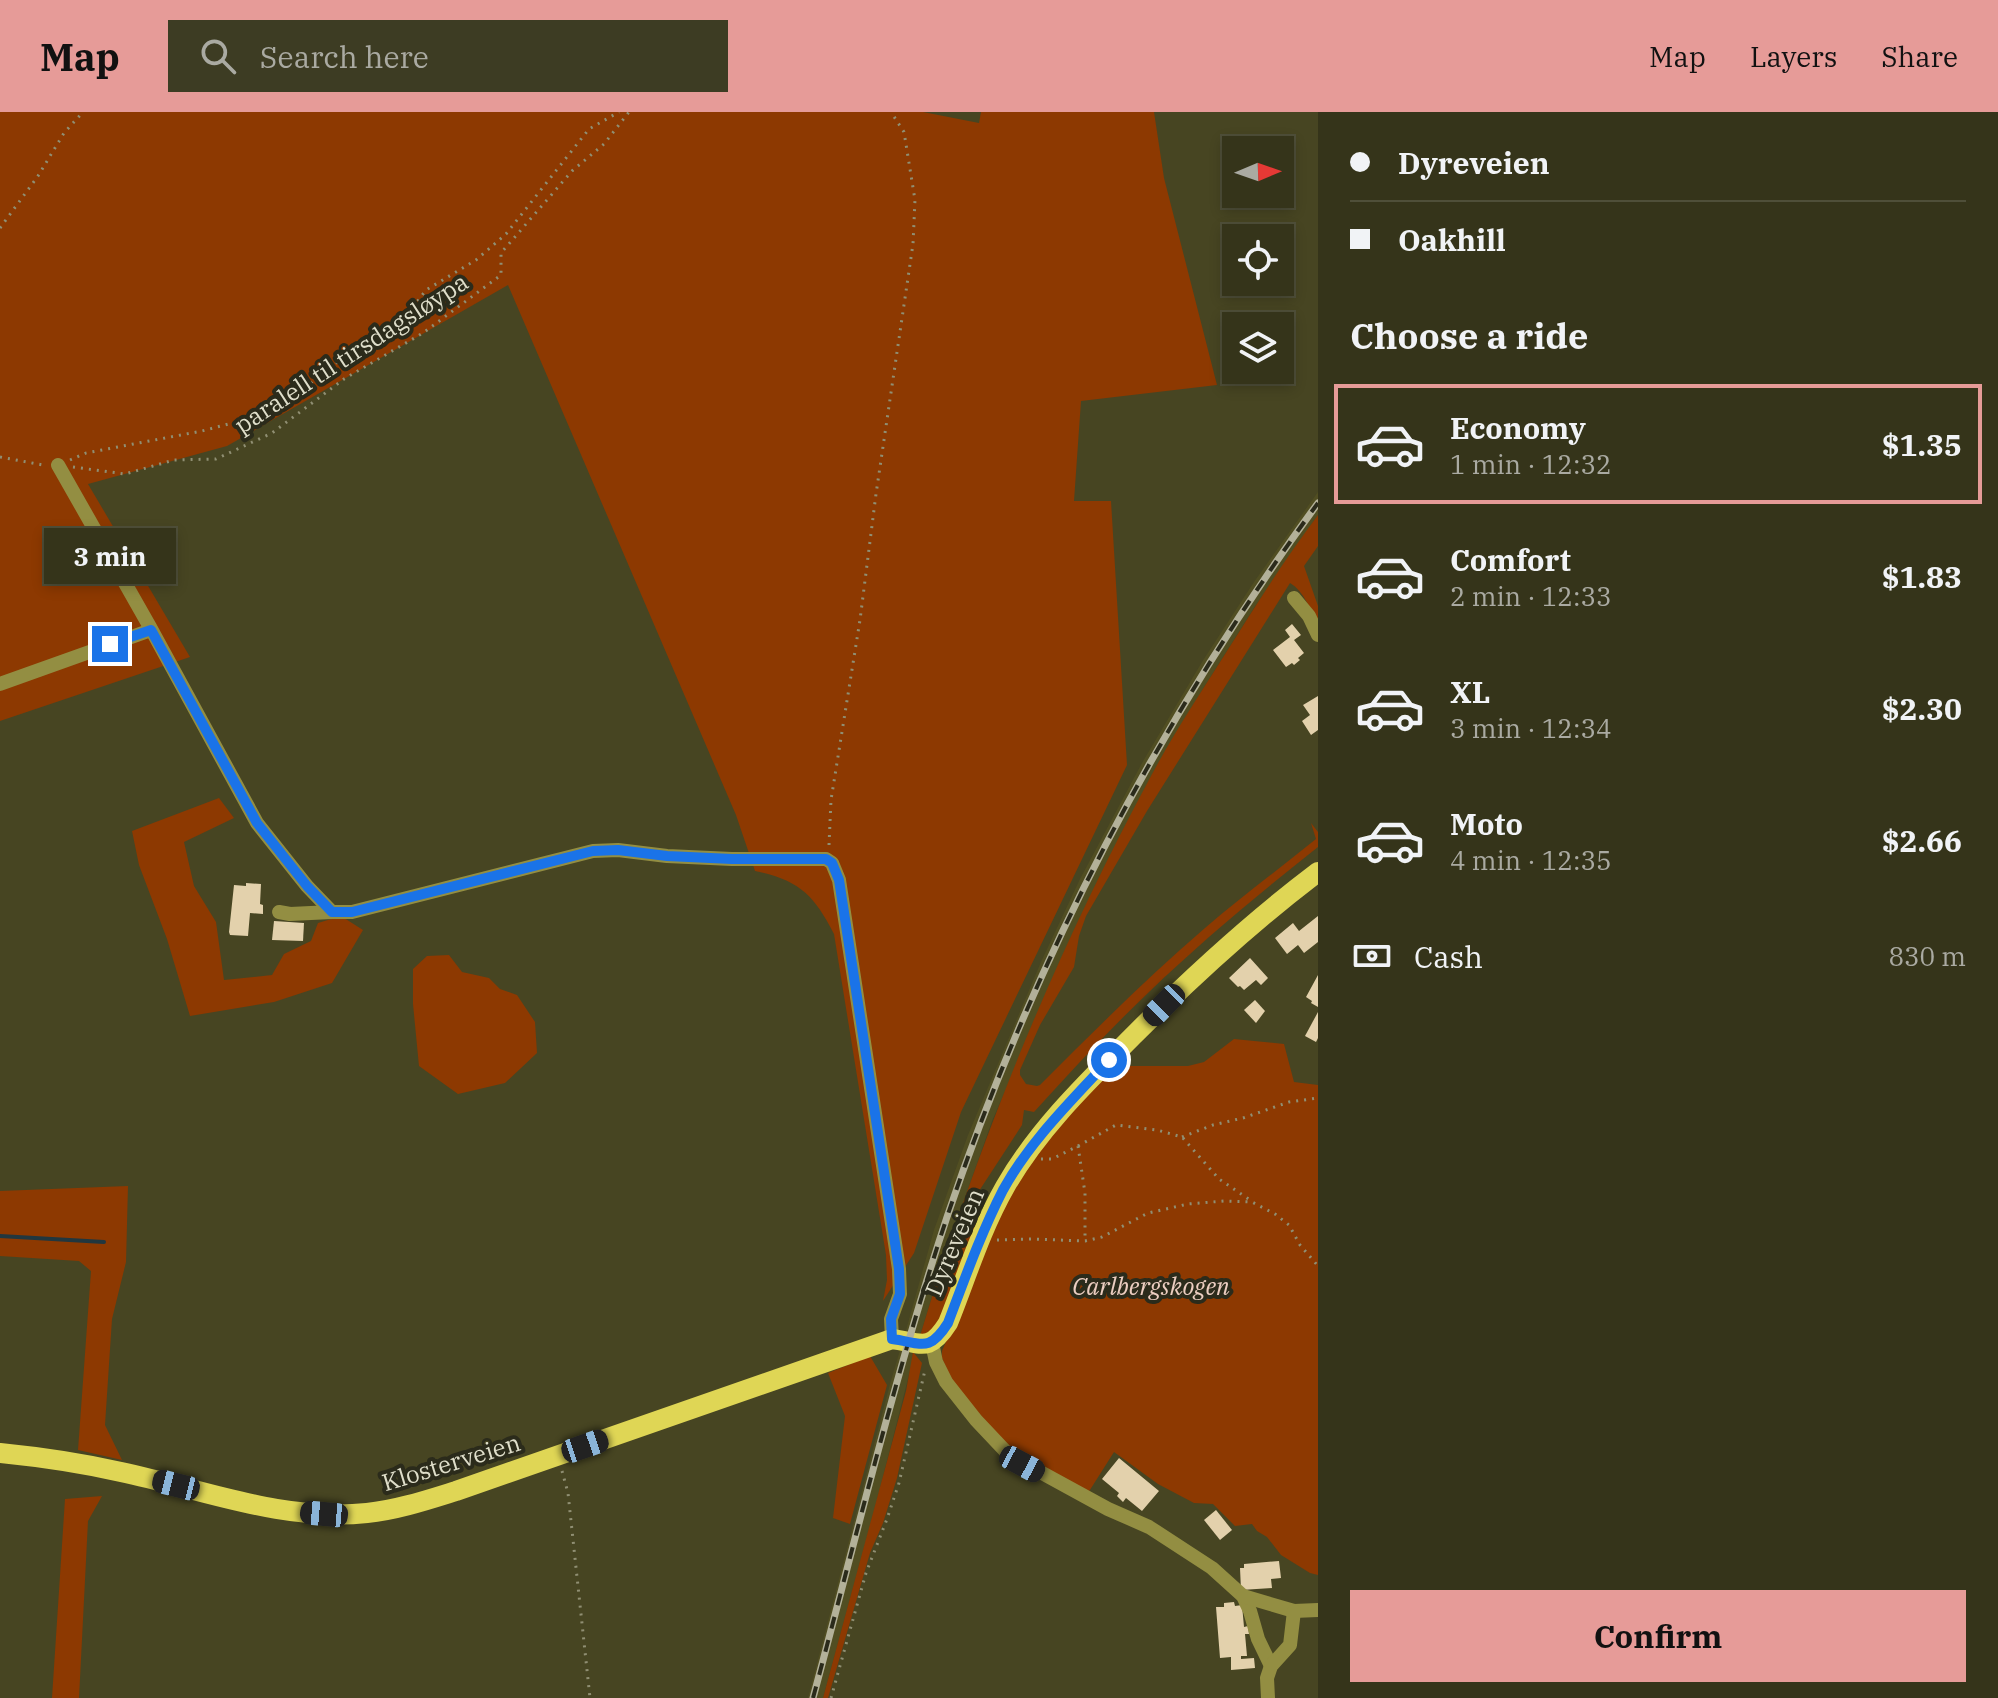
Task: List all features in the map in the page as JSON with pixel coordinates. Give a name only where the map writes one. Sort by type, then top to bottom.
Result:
[{"type":"main road","name":"Dyreveien","points":[[932,1343],[948,1323],[1004,1189],[1023,1158],[1056,1117],[1201,968],[1317,876]]},
{"type":"main road","points":[[897,1340],[932,1343]]},
{"type":"main road","name":"Klosterveien","points":[[0,1453],[121,1472],[260,1506],[324,1514],[367,1513],[407,1506],[456,1491],[897,1340]]},
{"type":"street","points":[[58,465],[257,823],[332,912]]},
{"type":"street","points":[[1294,598],[1309,616],[1318,635]]},
{"type":"street","points":[[0,684],[151,630]]},
{"type":"street","points":[[279,912],[352,912],[593,851],[618,850],[732,859],[826,859],[832,863],[839,880],[899,1269],[900,1294],[891,1319],[897,1340]]},
{"type":"street","points":[[932,1343],[936,1362],[946,1382],[1009,1455],[1108,1509],[1149,1527],[1212,1568],[1243,1596],[1271,1666]]},
{"type":"street","points":[[1243,1596],[1294,1611],[1318,1610]]},
{"type":"street","points":[[1268,1698],[1267,1678],[1271,1666],[1290,1645],[1294,1611]]},
{"type":"path","points":[[0,228],[38,176],[64,133],[83,112]]},
{"type":"path","points":[[0,457],[38,465],[58,465],[86,453],[202,431],[251,418],[279,406],[349,354],[383,336],[408,314],[426,290],[476,260],[506,234],[589,129],[619,112]]},
{"type":"path","name":"paralell til tirsdagsløypa","points":[[58,465],[125,474],[174,460],[216,459],[272,433],[344,379],[423,333],[501,275],[501,253],[572,171],[604,144],[629,112]]},
{"type":"path","points":[[832,863],[829,839],[831,800],[860,620],[913,244],[915,200],[904,132],[891,112]]},
{"type":"path","points":[[1182,1137],[1289,1102],[1318,1098]]},
{"type":"path","points":[[1023,1158],[1052,1159],[1116,1125],[1157,1130],[1182,1137],[1219,1179],[1289,1225],[1300,1245],[1318,1266]]},
{"type":"path","points":[[1078,1146],[1085,1193],[1085,1241]]},
{"type":"path","points":[[980,1241],[1085,1241],[1102,1237],[1148,1213],[1188,1204],[1252,1202]]},
{"type":"path","points":[[831,1698],[866,1573],[899,1483],[932,1343]]},
{"type":"path","points":[[558,1456],[568,1493],[590,1698]]},
{"type":"shaded area","points":[[1318,492],[1318,515],[1203,689],[1152,775],[1099,878],[992,1121],[920,1336],[905,1334],[934,1230],[968,1135],[1041,962],[1080,879],[1142,763],[1202,662]]},
{"type":"shaded area","points":[[901,1347],[913,1352],[912,1363],[876,1504],[823,1698],[808,1698],[890,1384]]},
{"type":"green space","points":[[0,112],[923,112],[979,123],[981,112],[1154,112],[1164,178],[1217,385],[1081,401],[1074,501],[1111,501],[1127,765],[961,1112],[914,1253],[883,1301],[887,1280],[886,1255],[834,934],[804,891],[783,879],[755,871],[736,815],[508,285],[227,446],[88,484],[190,657],[0,721]]},
{"type":"green space","points":[[1318,515],[1318,546],[1304,566],[1318,606],[1318,625],[1303,596],[1290,583],[1147,811],[1086,916],[1074,967],[1040,1025],[1020,1070],[1026,1084],[1040,1085],[1184,947],[1316,839],[1311,823],[1318,832],[1318,847],[1169,973],[1034,1112],[1024,1110],[1022,1125],[979,1191],[973,1207],[977,1229],[946,1313],[933,1330],[920,1336],[993,1120],[1083,911],[1169,744],[1260,599]]},
{"type":"green space","points":[[219,798],[234,818],[184,842],[194,886],[216,922],[224,980],[272,975],[284,954],[311,941],[318,923],[341,916],[363,930],[332,983],[274,1002],[190,1016],[167,939],[139,865],[132,831]]},
{"type":"green space","points":[[449,955],[462,972],[489,978],[500,989],[517,995],[535,1022],[537,1053],[505,1083],[458,1094],[419,1066],[413,969],[427,956]]},
{"type":"green space","name":"Carlbergskogen","points":[[1234,1039],[1284,1044],[1294,1082],[1318,1085],[1318,1575],[1281,1555],[1252,1524],[1235,1526],[1213,1504],[1194,1503],[1158,1484],[1114,1452],[1088,1493],[1016,1456],[952,1382],[942,1358],[942,1351],[1013,1185],[1054,1129],[1108,1072],[1119,1066],[1188,1066],[1204,1062]]},
{"type":"green space","points":[[128,1186],[126,1262],[112,1319],[105,1425],[122,1460],[78,1450],[91,1271],[79,1261],[0,1256],[0,1191]]},
{"type":"green space","points":[[913,1352],[922,1363],[897,1478],[870,1553],[828,1698],[823,1698],[906,1391]]},
{"type":"green space","points":[[870,1356],[887,1385],[850,1524],[833,1518],[845,1416],[828,1373]]},
{"type":"green space","points":[[102,1496],[88,1521],[79,1698],[52,1698],[65,1499]]},
{"type":"building","points":[[1292,624],[1301,635],[1294,640],[1304,653],[1294,665],[1292,663],[1286,667],[1273,650],[1290,637],[1285,630]]},
{"type":"building","points":[[1318,696],[1318,730],[1311,735],[1302,721],[1310,715],[1303,705]]},
{"type":"building","points":[[246,883],[261,884],[263,914],[250,913],[248,936],[230,935],[234,885],[246,886]]},
{"type":"building","points":[[1318,916],[1318,942],[1304,953],[1298,945],[1287,954],[1275,938],[1293,923],[1299,931]]},
{"type":"building","points":[[274,921],[304,923],[303,941],[272,940]]},
{"type":"building","points":[[1250,958],[1268,978],[1261,985],[1256,980],[1244,990],[1229,978]]},
{"type":"building","points":[[1318,975],[1318,1007],[1306,997]]},
{"type":"building","points":[[1255,1000],[1265,1011],[1256,1023],[1244,1010]]},
{"type":"building","points":[[1318,1012],[1318,1038],[1316,1042],[1305,1036]]},
{"type":"building","points":[[1119,1458],[1159,1491],[1142,1511],[1126,1498],[1123,1502],[1117,1496],[1119,1493],[1102,1479]]},
{"type":"building","points":[[1216,1510],[1232,1530],[1220,1540],[1204,1520]]},
{"type":"building","points":[[1279,1561],[1281,1578],[1271,1579],[1272,1588],[1241,1590],[1240,1568],[1244,1568],[1244,1564]]},
{"type":"building","points":[[1234,1602],[1235,1606],[1242,1605],[1244,1627],[1248,1626],[1249,1634],[1245,1634],[1247,1656],[1241,1656],[1241,1659],[1254,1658],[1255,1668],[1231,1670],[1231,1657],[1220,1658],[1216,1607]]},
{"type":"waterway","points":[[0,1236],[104,1242]]},
{"type":"railway","points":[[813,1698],[928,1276],[981,1122],[1019,1028],[1060,936],[1153,757],[1205,670],[1318,503]]},
{"type":"route","points":[[110,644],[151,630],[257,823],[332,912],[352,912],[593,851],[618,850],[732,859],[826,859],[832,863],[839,880],[899,1269],[900,1294],[891,1319],[892,1339],[923,1344],[932,1343],[941,1334],[989,1220],[1023,1158],[1109,1060]]}]
